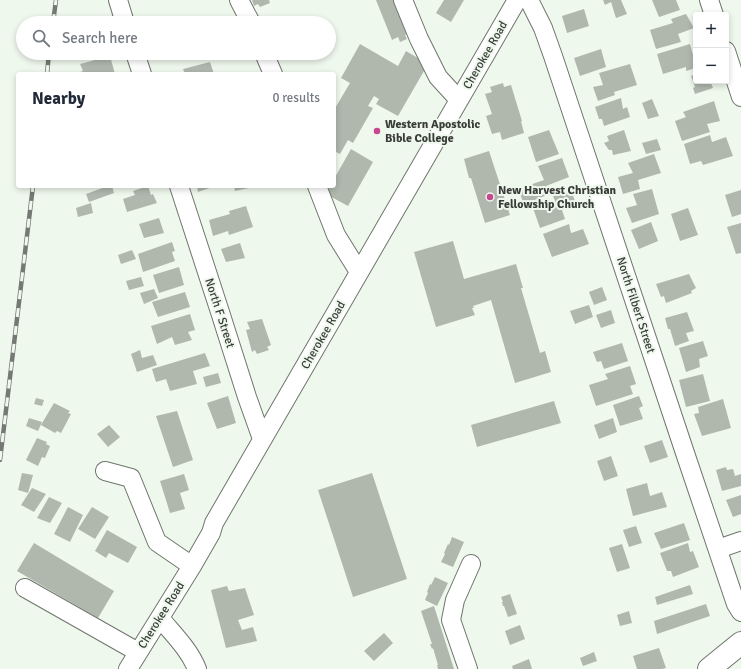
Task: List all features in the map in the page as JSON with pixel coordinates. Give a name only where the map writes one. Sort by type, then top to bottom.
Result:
[{"type":"main road","points":[[709,669],[741,643]]},
{"type":"street","points":[[118,0],[123,16]]},
{"type":"street","points":[[239,0],[247,16]]},
{"type":"street","points":[[403,0],[418,39],[438,77],[459,100]]},
{"type":"street","name":"Cherokee Road","points":[[128,669],[192,566],[262,439],[517,0]]},
{"type":"street","name":"North Filbert Street","points":[[529,0],[543,28],[554,56],[676,427],[736,604],[741,612]]},
{"type":"street","points":[[709,0],[713,12]]},
{"type":"street","points":[[137,60],[141,72]]},
{"type":"street","points":[[267,60],[272,72]]},
{"type":"street","points":[[729,61],[741,97]]},
{"type":"street","name":"North F Street","points":[[180,188],[262,439]]},
{"type":"street","points":[[317,188],[336,235],[359,272]]},
{"type":"street","points":[[105,471],[131,478],[157,542],[192,566]]},
{"type":"street","points":[[718,549],[741,541]]},
{"type":"street","points":[[468,669],[451,620],[455,600],[471,564]]},
{"type":"street","points":[[24,588],[138,652]]},
{"type":"street","points":[[160,618],[186,649],[197,669]]},
{"type":"building","points":[[252,0],[269,0],[270,3],[260,7],[258,4],[254,6]]},
{"type":"building","points":[[376,0],[398,0],[411,33],[405,35],[407,39],[400,42],[398,37],[392,40]]},
{"type":"building","points":[[444,0],[464,0],[451,22],[436,13]]},
{"type":"building","points":[[603,0],[621,0],[627,14],[616,18],[611,2],[605,5]]},
{"type":"building","points":[[652,0],[676,0],[680,10],[659,17]]},
{"type":"building","points":[[584,9],[589,26],[567,33],[562,16]]},
{"type":"building","points":[[686,14],[693,28],[678,34],[681,42],[656,49],[650,30],[673,23],[671,19]]},
{"type":"building","points":[[360,44],[398,66],[406,51],[428,64],[398,116],[376,104],[379,99],[374,96],[368,106],[373,108],[353,143],[348,140],[340,154],[336,152],[336,107],[350,83],[341,78]]},
{"type":"building","points":[[690,44],[693,55],[693,69],[686,71],[686,67],[663,74],[657,54]]},
{"type":"building","points":[[601,49],[606,67],[580,76],[574,58]]},
{"type":"building","points":[[95,60],[111,60],[114,72],[80,72],[83,71],[80,64]]},
{"type":"building","points":[[210,62],[213,72],[184,72],[183,69]]},
{"type":"building","points":[[630,64],[637,85],[614,92],[615,95],[598,101],[593,87],[603,85],[599,73]]},
{"type":"building","points":[[503,83],[504,87],[511,85],[522,121],[524,133],[502,140],[500,132],[492,134],[486,116],[492,114],[485,94],[492,92],[490,87]]},
{"type":"building","points":[[694,84],[711,84],[713,88],[695,94],[693,88],[695,87]]},
{"type":"building","points":[[621,98],[623,109],[627,107],[630,117],[604,126],[602,119],[599,119],[595,107]]},
{"type":"building","points":[[652,99],[659,116],[648,119],[642,103]]},
{"type":"building","points":[[714,101],[720,121],[707,124],[710,132],[682,141],[675,121],[686,117],[683,112]]},
{"type":"building","points":[[549,130],[559,154],[536,162],[528,137]]},
{"type":"building","points":[[624,130],[631,151],[613,155],[612,150],[609,150],[604,143],[609,141],[607,136]]},
{"type":"building","points":[[710,135],[712,142],[726,137],[733,156],[703,165],[701,161],[690,164],[684,144]]},
{"type":"building","points":[[657,139],[661,150],[646,154],[642,143]]},
{"type":"building","points":[[351,149],[373,162],[348,206],[326,194],[329,188],[336,188],[336,175]]},
{"type":"building","name":"New Harvest Christian Fellowship Church","points":[[489,151],[510,215],[485,223],[464,159]]},
{"type":"building","points":[[654,154],[661,173],[638,180],[640,189],[623,194],[618,177],[633,173],[628,163]]},
{"type":"building","points":[[562,158],[569,177],[546,186],[550,194],[524,204],[518,189],[544,180],[538,166]]},
{"type":"building","points":[[102,188],[113,188],[114,193],[89,202],[86,194]]},
{"type":"building","points":[[142,188],[149,188],[151,195],[153,194],[157,203],[127,212],[123,199],[135,195],[133,191]]},
{"type":"building","points":[[197,188],[209,188],[198,192]]},
{"type":"building","points":[[234,188],[248,188],[235,191]]},
{"type":"building","points":[[652,189],[659,214],[632,223],[626,208],[637,205],[633,194]]},
{"type":"building","points":[[571,190],[576,204],[562,210],[565,219],[540,228],[533,208],[555,201],[553,196]]},
{"type":"building","points":[[741,190],[741,214],[732,217],[725,195]]},
{"type":"building","points":[[91,203],[93,213],[78,217],[76,208]]},
{"type":"building","points":[[246,206],[253,227],[229,235],[228,231],[213,236],[209,220],[230,214],[229,211]]},
{"type":"building","points":[[688,208],[698,235],[680,241],[671,214]]},
{"type":"building","points":[[159,218],[164,233],[144,238],[139,224]]},
{"type":"building","points":[[651,222],[658,241],[639,249],[631,230]]},
{"type":"building","points":[[741,223],[741,253],[736,254],[727,227]]},
{"type":"building","points":[[569,224],[571,233],[583,229],[589,244],[552,257],[543,234]]},
{"type":"building","points":[[453,241],[464,279],[516,264],[523,288],[521,288],[540,353],[545,351],[551,372],[515,383],[491,300],[473,306],[474,308],[472,308],[475,315],[436,327],[414,252]]},
{"type":"building","points":[[172,242],[175,251],[172,252],[175,261],[143,272],[138,254]]},
{"type":"building","points":[[240,243],[245,258],[226,262],[221,249]]},
{"type":"building","points":[[132,250],[136,259],[121,264],[118,255]]},
{"type":"building","points":[[179,267],[184,285],[159,293],[153,275]]},
{"type":"building","points":[[689,274],[696,288],[691,291],[692,293],[666,303],[664,296],[661,297],[656,284]]},
{"type":"building","points":[[141,277],[144,286],[129,290],[126,281]]},
{"type":"building","points":[[602,287],[607,300],[594,305],[589,292]]},
{"type":"building","points":[[154,289],[158,298],[144,304],[140,293]]},
{"type":"building","points":[[185,292],[190,307],[158,317],[152,302]]},
{"type":"building","points":[[589,305],[593,317],[575,324],[570,311]]},
{"type":"building","points":[[611,310],[615,323],[601,328],[596,315]]},
{"type":"building","points":[[687,312],[694,331],[686,333],[689,341],[675,346],[665,318]]},
{"type":"building","points":[[190,314],[195,330],[188,332],[192,340],[175,345],[172,337],[157,344],[151,326]]},
{"type":"building","points":[[262,319],[271,345],[267,347],[269,350],[257,354],[255,350],[252,352],[246,330],[250,329],[247,322]]},
{"type":"building","points":[[703,341],[708,356],[699,359],[700,367],[686,372],[679,348]]},
{"type":"building","points":[[622,343],[628,361],[604,369],[601,361],[597,362],[593,352]]},
{"type":"building","points":[[140,350],[142,358],[153,355],[157,365],[137,372],[131,354]]},
{"type":"building","points":[[205,353],[210,366],[193,371],[197,384],[170,391],[166,379],[156,382],[152,369]]},
{"type":"building","points":[[630,366],[636,384],[630,386],[633,394],[596,406],[589,385],[608,379],[605,374]]},
{"type":"building","points":[[218,373],[221,383],[206,387],[203,377]]},
{"type":"building","points":[[703,374],[710,401],[686,407],[679,380]]},
{"type":"building","points":[[228,396],[236,423],[217,429],[207,403]]},
{"type":"building","points":[[639,396],[643,406],[639,408],[643,419],[620,426],[613,405]]},
{"type":"building","points":[[36,398],[44,400],[42,406],[34,404]]},
{"type":"building","points":[[723,399],[731,428],[702,436],[694,414],[699,413],[698,407]]},
{"type":"building","points":[[554,401],[561,423],[477,447],[471,425]]},
{"type":"building","points":[[54,403],[70,411],[68,413],[71,414],[61,433],[57,431],[55,433],[41,425]]},
{"type":"building","points":[[177,411],[193,460],[173,467],[156,416]]},
{"type":"building","points":[[29,418],[42,422],[38,431],[26,426]]},
{"type":"building","points":[[613,418],[617,432],[599,439],[594,425]]},
{"type":"building","points":[[109,425],[120,437],[108,447],[97,434]]},
{"type":"building","points":[[37,438],[47,442],[46,444],[50,446],[45,458],[42,457],[38,466],[26,460]]},
{"type":"building","points":[[662,440],[668,457],[650,463],[644,446]]},
{"type":"building","points":[[611,456],[618,476],[604,481],[597,461]]},
{"type":"building","points":[[726,467],[727,470],[733,469],[735,476],[741,474],[741,486],[722,491],[716,470]]},
{"type":"building","points":[[22,473],[33,475],[28,493],[18,490]]},
{"type":"building","points":[[372,473],[407,579],[353,597],[318,490]]},
{"type":"building","points":[[184,474],[189,490],[180,493],[185,509],[170,513],[160,481]]},
{"type":"building","points":[[647,483],[650,496],[662,492],[667,507],[633,516],[626,489]]},
{"type":"building","points":[[32,488],[46,494],[34,512],[21,505]]},
{"type":"building","points":[[741,495],[741,514],[733,517],[726,500]]},
{"type":"building","points":[[49,497],[62,503],[50,523],[37,518]]},
{"type":"building","points":[[68,507],[83,515],[70,542],[54,534]]},
{"type":"building","points":[[92,507],[109,517],[95,539],[78,529]]},
{"type":"building","points":[[684,523],[690,540],[661,549],[654,533]]},
{"type":"building","points":[[636,526],[642,543],[629,547],[623,530]]},
{"type":"building","points":[[107,530],[137,547],[128,563],[109,553],[106,558],[95,551]]},
{"type":"building","points":[[452,537],[464,542],[453,567],[441,562]]},
{"type":"building","points":[[34,543],[114,591],[98,618],[17,571]]},
{"type":"building","points":[[688,543],[690,552],[693,551],[699,567],[673,577],[671,571],[667,571],[660,553]]},
{"type":"building","points":[[622,544],[630,568],[617,572],[609,548]]},
{"type":"building","points":[[435,577],[448,583],[437,606],[425,600],[430,584],[431,585]]},
{"type":"building","points":[[690,585],[693,594],[657,605],[655,597]]},
{"type":"building","points":[[227,586],[229,591],[245,588],[254,615],[238,620],[242,630],[253,627],[257,641],[226,648],[211,590]]},
{"type":"building","points":[[510,594],[517,614],[508,617],[501,597]]},
{"type":"building","points":[[706,604],[710,616],[657,634],[654,621]]},
{"type":"building","points":[[434,606],[454,669],[438,669],[433,648],[432,649],[430,644],[432,644],[421,611]]},
{"type":"building","points":[[629,611],[632,623],[620,626],[617,615]]},
{"type":"building","points":[[520,625],[525,639],[510,645],[505,631]]},
{"type":"building","points":[[384,633],[393,643],[374,661],[364,651]]},
{"type":"building","points":[[659,648],[666,668],[637,669],[633,656]]},
{"type":"building","points":[[594,652],[597,661],[583,666],[580,658]]},
{"type":"building","points":[[529,659],[532,669],[513,669],[512,666]]},
{"type":"railway","points":[[54,16],[56,0]]},
{"type":"railway","points":[[47,72],[48,60]]},
{"type":"railway","points":[[0,460],[33,188]]},
{"type":"place","name":"Western Apostolic Bible College","points":[[377,131]]},
{"type":"place","name":"New Harvest Christian Fellowship Church","points":[[490,197]]}]
